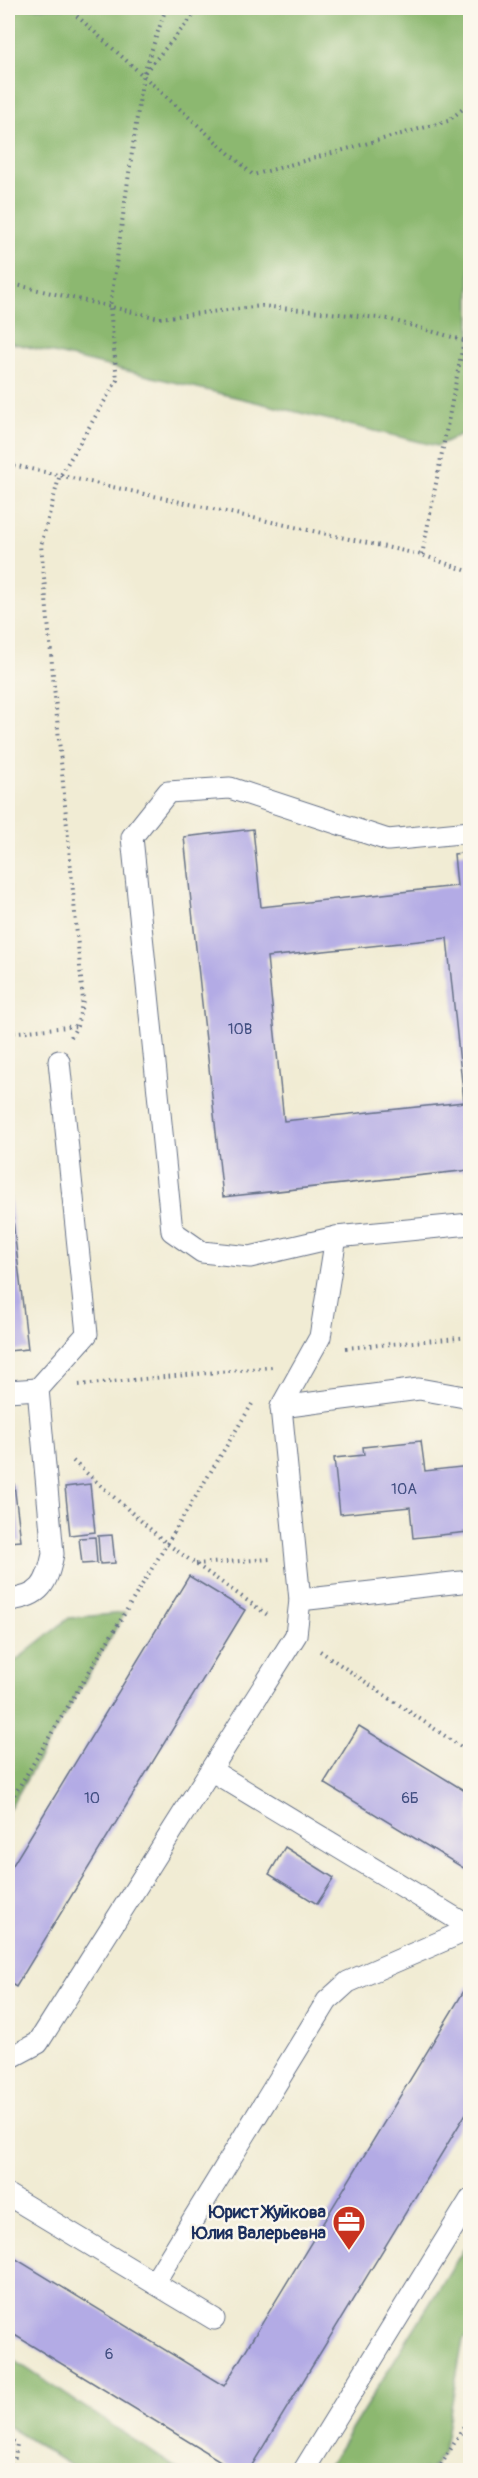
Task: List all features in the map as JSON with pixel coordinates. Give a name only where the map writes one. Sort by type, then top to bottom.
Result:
[{"type":"lane","points":[[471,832],[388,840],[230,788],[168,792],[132,837],[172,1231],[202,1252],[250,1257],[336,1237],[471,1224]]},
{"type":"lane","points":[[8,1391],[38,1389],[87,1334],[58,1061]]},
{"type":"lane","points":[[8,2060],[38,2043],[296,1635],[300,1600],[281,1407],[320,1337],[336,1237]]},
{"type":"lane","points":[[8,1600],[27,1598],[47,1581],[53,1554],[38,1389]]},
{"type":"lane","points":[[281,1407],[419,1389],[471,1398]]},
{"type":"lane","points":[[300,1600],[471,1581]]},
{"type":"lane","points":[[212,1771],[471,1928]]},
{"type":"lane","points":[[154,2283],[327,2001],[348,1982],[471,1928]]},
{"type":"lane","points":[[8,2195],[214,2319]]},
{"type":"lane","points":[[303,2470],[471,2200]]},
{"type":"path","points":[[68,8],[253,176],[447,121],[471,103]]},
{"type":"path","points":[[58,1061],[77,1026],[83,999],[41,544],[59,478],[117,380],[110,307],[143,75],[166,8]]},
{"type":"path","points":[[143,75],[201,8]]},
{"type":"path","points":[[8,284],[159,318],[262,306],[388,319],[471,342]]},
{"type":"path","points":[[422,555],[464,340]]},
{"type":"path","points":[[8,464],[59,478],[422,555],[471,572]]},
{"type":"path","points":[[8,1033],[77,1026]]},
{"type":"path","points":[[312,1355],[341,1348],[471,1337]]},
{"type":"path","points":[[38,1389],[275,1366],[269,1376]]},
{"type":"path","points":[[8,1805],[257,1396]]},
{"type":"path","points":[[42,1432],[166,1543],[296,1635],[471,1753]]},
{"type":"path","points":[[196,1564],[296,1557]]},
{"type":"path","points":[[438,2470],[471,2417]]},
{"type":"path","points":[[8,2438],[16,2444],[13,2470]]},
{"type":"green space","points":[[8,8],[470,8],[470,430],[437,446],[8,342]]},
{"type":"green space","points":[[125,1613],[8,1811],[8,1667],[69,1618]]},
{"type":"green space","points":[[470,2239],[470,2335],[463,2340],[443,2453],[430,2470],[326,2470]]},
{"type":"green space","points":[[8,2356],[179,2470],[78,2470],[8,2426]]},
{"type":"building","points":[[253,829],[261,907],[457,886],[454,854],[470,852],[470,1170],[223,1197],[184,837]],"holes":[[[447,938],[464,1102],[284,1121],[267,957]]]},
{"type":"building","points":[[8,1178],[28,1349],[8,1351]]},
{"type":"building","points":[[421,1441],[425,1471],[470,1466],[468,1532],[413,1538],[410,1507],[340,1514],[334,1458],[364,1455],[363,1447]]},
{"type":"building","points":[[14,1484],[21,1541],[8,1542],[8,1485]]},
{"type":"building","points":[[90,1484],[95,1532],[70,1535],[65,1487]]},
{"type":"building","points":[[112,1535],[115,1563],[100,1564],[98,1536]]},
{"type":"building","points":[[95,1537],[97,1563],[82,1564],[79,1538]]},
{"type":"building","points":[[189,1576],[245,1610],[16,1987],[8,1982],[8,1873]]},
{"type":"building","points":[[359,1726],[470,1794],[470,1872],[324,1783]]},
{"type":"building","points":[[285,1847],[334,1878],[317,1904],[269,1874]]},
{"type":"building","points":[[467,1986],[470,1988],[470,2107],[249,2470],[235,2470],[8,2331],[8,2254],[224,2386]]},
{"type":"place","name":"Юрист Жуйкова Юлия Валерьевна","points":[[349,2251]]}]
